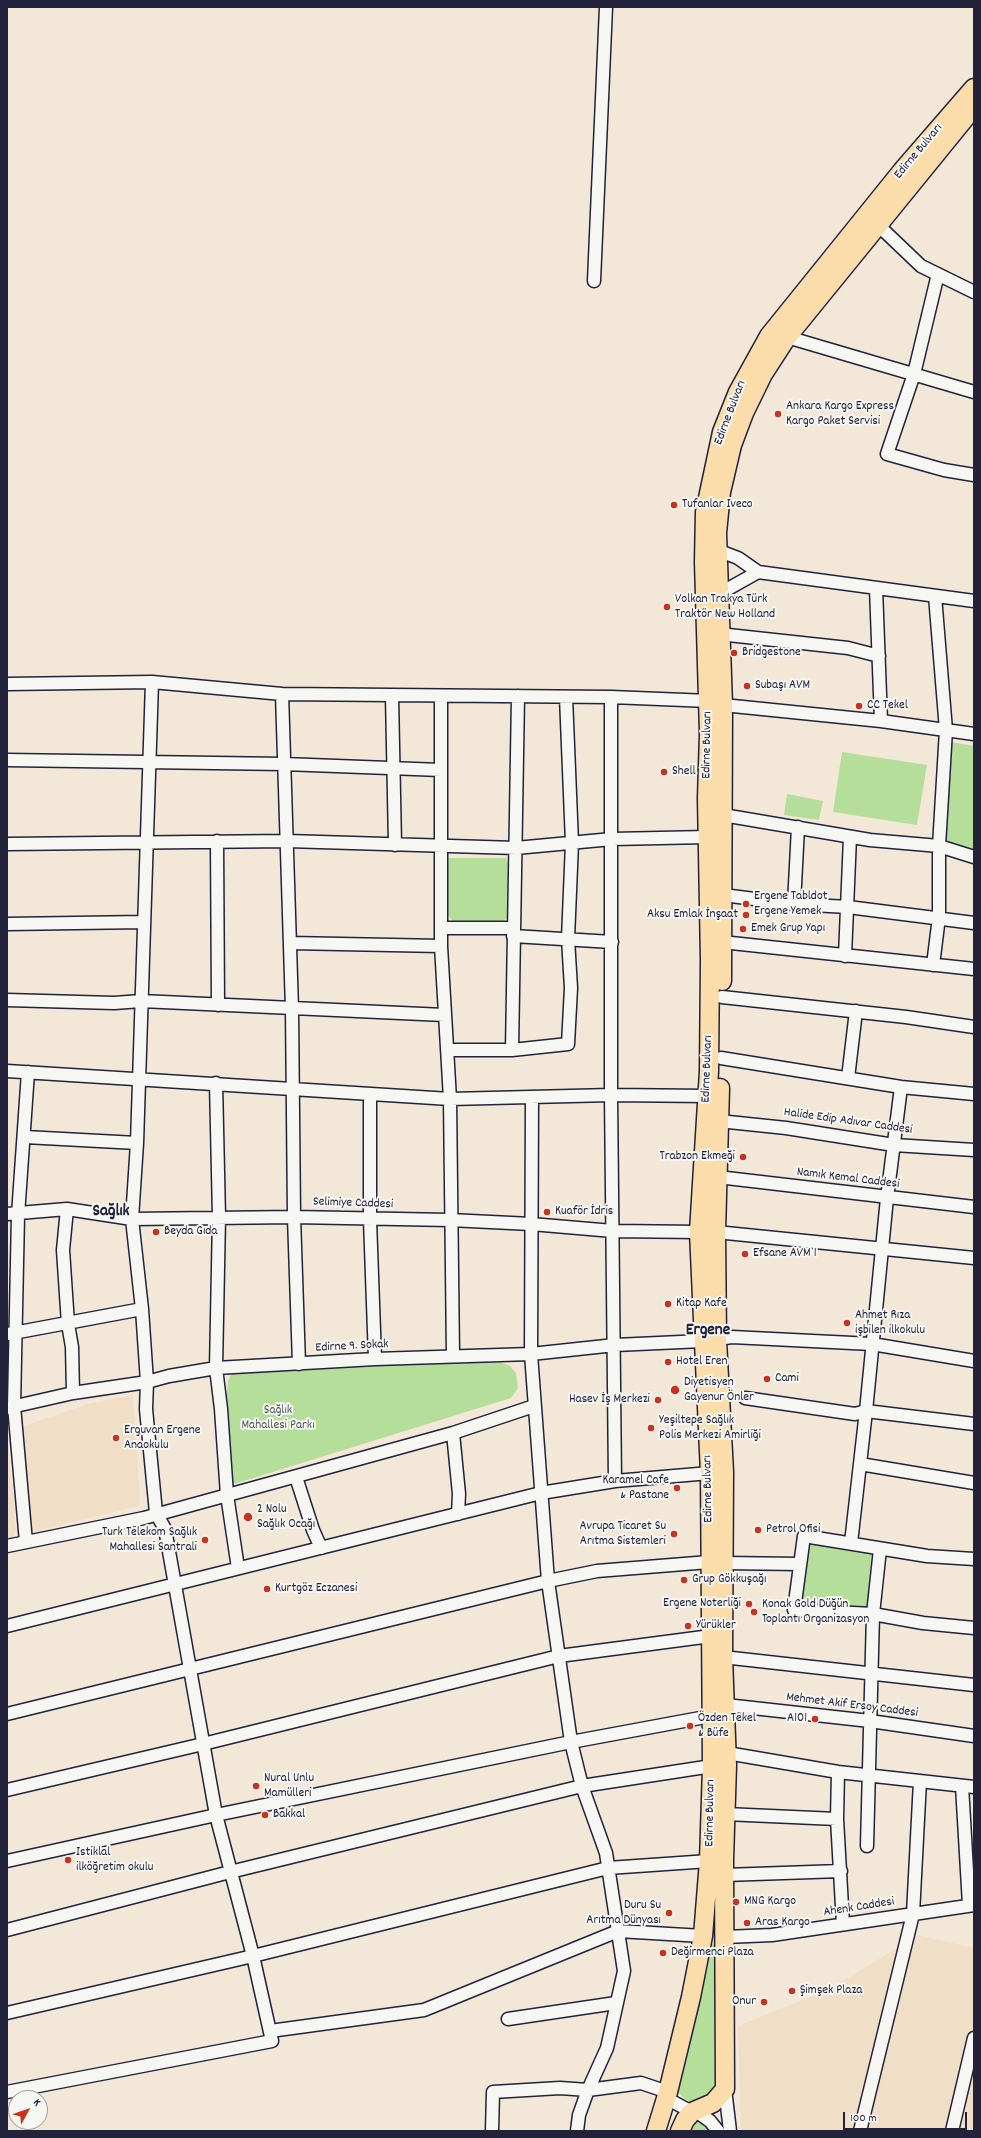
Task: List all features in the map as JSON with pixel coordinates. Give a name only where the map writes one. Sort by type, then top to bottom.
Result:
[{"type":"highway","name":"Edirne Bulvarı","points":[[708,1232],[718,1177],[722,1058],[723,815],[716,703],[704,562],[705,512],[722,432],[738,392],[757,355],[785,314],[858,228],[934,133],[974,88]]},
{"type":"highway","name":"Edirne Bulvarı","points":[[725,2089],[726,1705],[710,1473],[708,1096],[710,961],[707,837],[719,634],[716,533],[721,492],[732,445],[744,413],[763,374],[787,337],[974,107]]},
{"type":"highway","name":"Edirne Bulvarı","points":[[656,2131],[667,2095],[691,1997],[703,1936],[710,1861],[712,1766],[711,1636],[724,1472],[710,1341]]},
{"type":"highway","points":[[680,2131],[685,2120],[692,2112],[713,2103],[725,2089]]},
{"type":"street","points":[[594,282],[606,7]]},
{"type":"street","points":[[878,225],[921,266],[974,292]]},
{"type":"street","points":[[938,274],[914,374],[887,454],[944,470],[974,475]]},
{"type":"street","points":[[787,337],[974,392]]},
{"type":"street","points":[[717,550],[738,558],[758,572],[974,600]]},
{"type":"street","points":[[719,594],[758,572]]},
{"type":"street","points":[[876,588],[881,721]]},
{"type":"street","points":[[934,965],[939,917],[939,846],[946,730],[935,596]]},
{"type":"street","points":[[719,634],[848,648],[879,656]]},
{"type":"street","points":[[7,684],[152,682],[282,694],[518,696],[566,698],[611,697],[716,703],[881,721],[974,734]]},
{"type":"street","points":[[7,2092],[272,2041],[253,1956],[216,1815],[165,1529],[156,1513],[146,1409],[147,1382],[142,1309],[132,1219],[152,682]]},
{"type":"street","points":[[282,694],[292,1009],[294,1089],[294,1216],[299,1364]]},
{"type":"street","points":[[392,696],[395,845]]},
{"type":"street","points":[[441,696],[441,946],[450,1099],[450,1220],[453,1356]]},
{"type":"street","points":[[512,1050],[518,696]]},
{"type":"street","points":[[611,697],[611,1095],[615,1345],[615,1481]]},
{"type":"street","points":[[447,1050],[512,1050],[568,1044],[571,988],[568,939],[572,843],[566,698]]},
{"type":"street","points":[[7,760],[284,764],[394,770],[441,770]]},
{"type":"street","points":[[723,815],[850,836],[939,846],[974,857]]},
{"type":"street","points":[[794,904],[798,827]]},
{"type":"street","points":[[845,956],[850,836]]},
{"type":"street","points":[[7,844],[287,841],[516,848],[612,839],[707,837]]},
{"type":"street","points":[[217,841],[218,1005]]},
{"type":"street","points":[[723,895],[794,904],[848,907],[939,917],[974,923]]},
{"type":"street","points":[[7,924],[144,922]]},
{"type":"street","points":[[442,928],[513,932],[568,939],[612,942]]},
{"type":"street","points":[[722,942],[974,969]]},
{"type":"street","points":[[290,943],[441,946]]},
{"type":"street","points":[[722,997],[856,1011],[974,1027]]},
{"type":"street","points":[[7,1000],[114,1003],[141,1001],[444,1015]]},
{"type":"street","points":[[848,1078],[856,1011]]},
{"type":"street","points":[[722,1058],[901,1087],[974,1094]]},
{"type":"street","points":[[7,1071],[137,1078],[370,1095],[450,1099],[611,1095],[708,1096]]},
{"type":"street","points":[[26,1542],[11,1407],[11,1334],[12,1214],[25,1136],[28,1072]]},
{"type":"street","points":[[216,1083],[218,1217],[216,1368],[221,1409],[227,1495],[238,1568]]},
{"type":"street","points":[[851,1542],[866,1411],[887,1198],[901,1087]]},
{"type":"street","points":[[370,1095],[370,1220],[375,1359]]},
{"type":"street","points":[[532,1098],[531,1354],[540,1493],[548,1581],[571,1742],[582,1786],[606,1853],[624,1971],[607,2048],[588,2090],[579,2115],[577,2131]]},
{"type":"street","name":"Halide Edip Adıvar Caddesi","points":[[719,1121],[786,1128],[894,1144],[974,1150]]},
{"type":"street","points":[[25,1136],[136,1143]]},
{"type":"street","name":"Namık Kemal Caddesi","points":[[718,1177],[974,1207]]},
{"type":"street","points":[[67,1209],[63,1250],[68,1324],[72,1347],[73,1393]]},
{"type":"street","name":"Selimiye Caddesi","points":[[12,1214],[67,1209],[132,1219],[294,1216],[370,1220],[450,1220],[613,1230],[708,1232],[974,1258]]},
{"type":"street","points":[[11,1334],[142,1309]]},
{"type":"street","name":"Edirne 9. Sokak","points":[[11,1407],[73,1393],[147,1382],[169,1376],[216,1368],[375,1359],[531,1354],[615,1345],[710,1341],[732,1337],[872,1344],[974,1361]]},
{"type":"street","points":[[745,1398],[855,1414],[866,1411],[974,1424]]},
{"type":"street","points":[[7,1546],[144,1518],[156,1513],[296,1477],[452,1433],[534,1406]]},
{"type":"street","points":[[452,1433],[459,1494],[458,1514]]},
{"type":"street","points":[[860,1464],[974,1483]]},
{"type":"street","points":[[7,1626],[540,1493],[615,1481],[710,1473]]},
{"type":"street","points":[[296,1477],[313,1530],[321,1548]]},
{"type":"street","points":[[974,1559],[927,1556],[880,1549],[851,1542],[804,1536],[794,1610],[873,1614],[923,1623],[974,1628]]},
{"type":"street","points":[[867,1846],[873,1614],[880,1549]]},
{"type":"street","points":[[7,1714],[548,1581],[597,1571],[717,1562],[800,1564]]},
{"type":"street","points":[[7,1790],[203,1744],[559,1656],[711,1636]]},
{"type":"street","points":[[723,1657],[872,1675],[974,1685]]},
{"type":"street","name":"Mehmet Akif Ersoy Caddesi","points":[[726,1705],[870,1721],[974,1736]]},
{"type":"street","points":[[7,1861],[216,1815],[571,1742],[711,1716]]},
{"type":"street","points":[[726,1753],[838,1772],[974,1787]]},
{"type":"street","points":[[7,1930],[230,1872],[582,1786],[712,1766]]},
{"type":"street","points":[[838,1772],[837,1819],[843,1924]]},
{"type":"street","points":[[860,2131],[913,1914],[920,1781]]},
{"type":"street","points":[[962,1786],[972,1905]]},
{"type":"street","points":[[725,1814],[837,1819]]},
{"type":"street","points":[[7,2013],[253,1956],[608,1868],[710,1861]]},
{"type":"street","points":[[725,1875],[841,1870]]},
{"type":"street","name":"Ahenk Caddesi","points":[[725,1937],[772,1935],[972,1905]]},
{"type":"street","points":[[270,2031],[424,2010],[618,1931],[703,1936]]},
{"type":"street","points":[[508,2019],[616,2003]]},
{"type":"street","points":[[952,2131],[974,2038]]},
{"type":"street","points":[[492,2131],[493,2092],[560,2088],[588,2090],[641,2082],[667,2095],[692,2112],[700,2114],[724,2131]]},
{"type":"street","points":[[724,2131],[725,2089]]},
{"type":"shaded area","points":[[133,1395],[140,1501],[138,1506],[28,1533],[21,1427],[88,1404]]},
{"type":"shaded area","points":[[7,1431],[16,1531],[13,1537],[7,1538]]},
{"type":"shaded area","points":[[918,1935],[974,1948],[974,2131],[741,2131],[738,2026],[830,1989]]},
{"type":"green space","points":[[951,742],[974,746],[974,851],[952,846],[945,841]]},
{"type":"green space","points":[[842,752],[927,765],[917,825],[833,812]]},
{"type":"green space","points":[[787,794],[823,801],[819,820],[784,815]]},
{"type":"green space","points":[[448,858],[506,858],[508,864],[507,918],[499,924],[454,923],[446,913]]},
{"type":"green space","name":"Sağlık Mahallesi Parkı","points":[[495,1360],[510,1366],[516,1373],[518,1388],[511,1398],[231,1485],[226,1402],[228,1381],[233,1370]]},
{"type":"green space","points":[[803,1538],[872,1548],[867,1608],[799,1605]]},
{"type":"green space","points":[[706,1943],[716,1944],[718,2089],[695,2104],[685,2099],[678,2092],[676,2084]]},
{"type":"green space","points":[[689,2117],[700,2120],[708,2127],[707,2131],[684,2131]]},
{"type":"place","name":"Ankara Kargo Express Kargo Paket Servisi","points":[[778,414]]},
{"type":"place","name":"Tufanlar Iveco","points":[[674,505]]},
{"type":"place","name":"Volkan Trakya Türk Traktör New Holland","points":[[667,607]]},
{"type":"place","name":"Bridgestone","points":[[734,653]]},
{"type":"place","name":"Subaşı AVM","points":[[747,686]]},
{"type":"place","name":"CC Tekel","points":[[859,706]]},
{"type":"place","name":"Shell","points":[[664,772]]},
{"type":"place","name":"Ergene Tabldot Ergene Yemek","points":[[746,904]]},
{"type":"place","name":"Aksu Emlak İnşaat","points":[[746,915]]},
{"type":"place","name":"Emek Grup Yapı","points":[[743,929]]},
{"type":"place","name":"Trabzon Ekmeği","points":[[743,1157]]},
{"type":"place","name":"Kuaför İdris","points":[[547,1212]]},
{"type":"place","name":"Beyda Gıda","points":[[156,1232]]},
{"type":"place","name":"Efsane AVM 1","points":[[745,1254]]},
{"type":"place","name":"Kitap Kafe","points":[[668,1304]]},
{"type":"place","name":"Ahmet Rıza işbilen ilkokulu","points":[[847,1323]]},
{"type":"place","name":"Hotel Eren","points":[[668,1362]]},
{"type":"place","name":"Cami","points":[[767,1379]]},
{"type":"place","name":"Diyetisyen Gayenur Önler","points":[[675,1390]]},
{"type":"place","name":"Hasev İş Merkezi","points":[[658,1400]]},
{"type":"place","name":"Yeşiltepe Sağlık Polis Merkezi Amirliği","points":[[651,1428]]},
{"type":"place","name":"Erguvan Ergene Anaokulu","points":[[116,1438]]},
{"type":"place","name":"Karamel Cafe & Pastane","points":[[677,1488]]},
{"type":"place","name":"2 Nolu Sağlık Ocağı","points":[[248,1517]]},
{"type":"place","name":"Petrol Ofisi","points":[[758,1530]]},
{"type":"place","name":"Avrupa Ticaret Su Arıtma Sistemleri","points":[[674,1534]]},
{"type":"place","name":"Turk Telekom Sağlık Mahallesi Santrali","points":[[205,1540]]},
{"type":"place","name":"Grup Gökkuşağı","points":[[684,1580]]},
{"type":"place","name":"Kurtgöz Eczanesi","points":[[267,1589]]},
{"type":"place","name":"Ergene Noterliği","points":[[749,1604]]},
{"type":"place","name":"Konak Gold Düğün Toplantı Organizasyon","points":[[754,1612]]},
{"type":"place","name":"Yürükler","points":[[688,1626]]},
{"type":"place","name":"A101","points":[[815,1719]]},
{"type":"place","name":"Özden Tekel & Büfe","points":[[690,1726]]},
{"type":"place","name":"Nural Unlu Mamülleri","points":[[256,1786]]},
{"type":"place","name":"Bakkal","points":[[265,1815]]},
{"type":"place","name":"Istiklal ilköğretim okulu","points":[[68,1860]]},
{"type":"place","name":"MNG Kargo","points":[[736,1902]]},
{"type":"place","name":"Duru Su Arıtma Dünyası","points":[[669,1913]]},
{"type":"place","name":"Aras Kargo","points":[[747,1923]]},
{"type":"place","name":"Değirmenci Plaza","points":[[663,1953]]},
{"type":"place","name":"Şimşek Plaza","points":[[792,1991]]},
{"type":"place","name":"Onur","points":[[764,2002]]},
{"type":"district","name":"Sağlık","points":[[111,1213]]},
{"type":"district","name":"Ergene","points":[[708,1332]]}]
